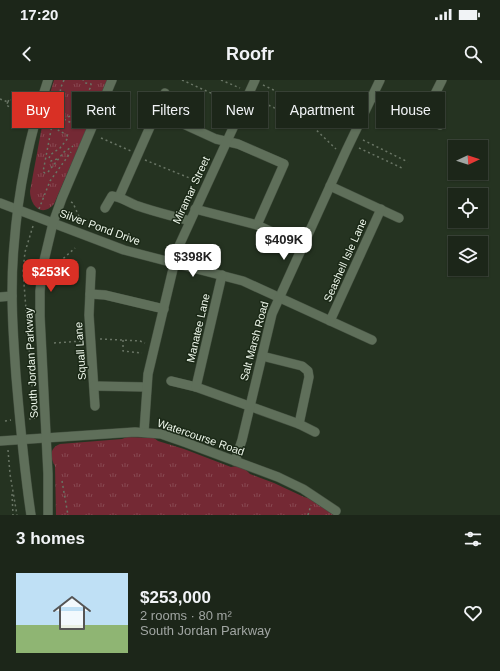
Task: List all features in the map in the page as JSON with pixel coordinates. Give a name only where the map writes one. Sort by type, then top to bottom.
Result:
[{"type":"street","name":"South Jordan Parkway","points":[[31,515],[22,440],[13,335],[12,296],[14,247],[21,184],[48,80]]},
{"type":"street","name":"South Jordan Parkway","points":[[48,515],[40,304],[43,265],[53,223],[62,198],[112,80]]},
{"type":"street","name":"Miramar Street","points":[[144,432],[148,374],[180,244],[255,80]]},
{"type":"street","name":"Salt Marsh Road","points":[[234,461],[242,440],[272,314],[380,80]]},
{"type":"street","points":[[436,92],[442,80]]},
{"type":"street","points":[[372,96],[376,98]]},
{"type":"street","points":[[119,197],[150,128]]},
{"type":"street","points":[[193,128],[226,142],[238,144],[284,164],[257,225]]},
{"type":"street","name":"Seashell Isle Lane","points":[[330,186],[399,218]]},
{"type":"street","points":[[106,208],[112,196],[119,197],[137,206],[190,221]]},
{"type":"street","name":"Silver Pond Drive","points":[[0,203],[124,250],[175,262],[253,285],[372,340]]},
{"type":"street","points":[[195,209],[257,225],[283,237]]},
{"type":"street","name":"Seashell Isle Lane","points":[[330,321],[381,209]]},
{"type":"street","name":"Squall Lane","points":[[91,271],[89,282],[89,315],[95,406]]},
{"type":"street","name":"Manatee Lane","points":[[196,387],[222,275]]},
{"type":"street","points":[[90,294],[105,295],[164,309]]},
{"type":"street","points":[[0,296],[12,296]]},
{"type":"street","points":[[262,356],[302,366],[308,371],[309,377],[299,424]]},
{"type":"street","points":[[171,381],[196,387],[250,406],[299,424],[315,432]]},
{"type":"street","points":[[94,386],[146,387]]},
{"type":"street","name":"Watercourse Road","points":[[0,441],[144,432],[172,438],[278,477],[317,498],[336,511]]},
{"type":"path","points":[[60,92],[64,80]]},
{"type":"path","points":[[82,80],[85,83],[90,83],[91,85],[87,92]]},
{"type":"path","points":[[182,80],[212,94]]},
{"type":"path","points":[[221,80],[240,88]]},
{"type":"path","points":[[263,85],[278,92]]},
{"type":"path","points":[[0,99],[8,102],[9,99],[12,100]]},
{"type":"path","points":[[8,102],[6,105],[12,108]]},
{"type":"path","points":[[40,208],[50,181],[67,159],[73,146],[66,150],[48,172],[43,172],[51,128]]},
{"type":"path","points":[[56,128],[57,130],[68,137],[66,142],[58,150],[52,152],[49,157],[50,161],[58,159]]},
{"type":"path","points":[[314,128],[336,149]]},
{"type":"path","points":[[101,138],[197,181]]},
{"type":"path","points":[[363,140],[408,162]]},
{"type":"path","points":[[359,148],[404,169]]},
{"type":"path","points":[[73,203],[81,221]]},
{"type":"path","points":[[32,230],[25,252],[23,271],[33,399],[30,419],[39,418]]},
{"type":"path","points":[[56,265],[75,248]]},
{"type":"path","points":[[54,343],[90,340],[140,340],[144,343]]},
{"type":"path","points":[[123,340],[122,351],[142,354]]},
{"type":"path","points":[[5,421],[13,420]]},
{"type":"path","points":[[8,450],[12,490],[17,515]]},
{"type":"path","points":[[62,481],[68,515]]},
{"type":"path","points":[[12,490],[12,515]]},
{"type":"green space","points":[[54,80],[108,80],[103,92],[72,92],[72,128],[87,128],[54,204],[50,208],[41,210],[34,205],[30,191],[42,128],[64,128],[64,92],[50,92]]},
{"type":"green space","points":[[127,437],[154,438],[158,441],[231,467],[237,466],[246,470],[250,474],[308,498],[335,515],[56,515],[55,466],[51,457],[54,448],[60,444],[122,439]]}]
